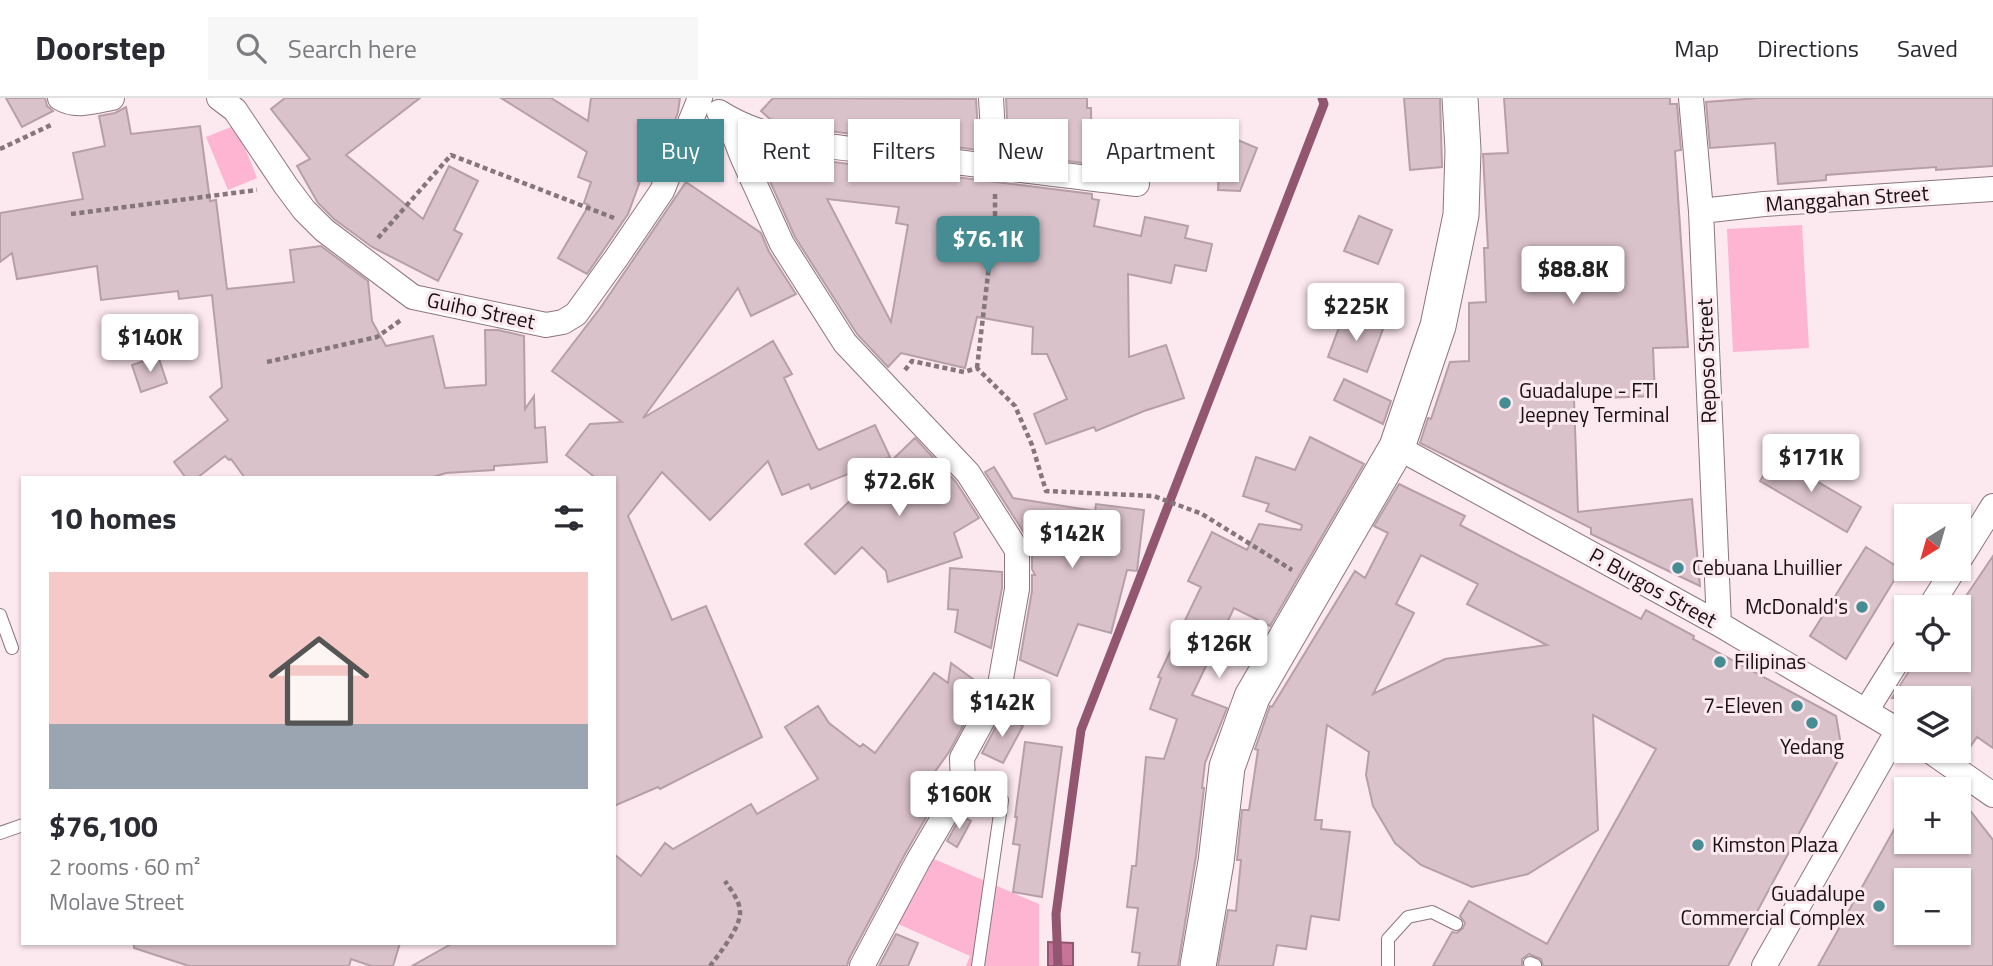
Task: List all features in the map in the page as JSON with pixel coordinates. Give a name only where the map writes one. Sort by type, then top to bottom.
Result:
[{"type":"street","points":[[66,101],[82,104],[112,98]]},
{"type":"street","points":[[991,98],[992,119]]},
{"type":"street","points":[[1198,966],[1216,862],[1227,767],[1252,697],[1397,447],[1438,326],[1461,215],[1464,150],[1460,98]]},
{"type":"street","name":"Reposo Street","points":[[1691,98],[1701,211],[1719,624]]},
{"type":"street","points":[[700,99],[753,130],[799,141],[974,164]]},
{"type":"street","name":"Guiho Street","points":[[235,102],[286,186],[304,210],[324,230],[413,297],[546,325],[563,322],[576,314],[638,227],[662,191],[700,99]]},
{"type":"street","points":[[727,117],[782,244],[845,344],[968,473],[1017,550],[1017,590],[999,690],[962,758],[962,784],[862,966]]},
{"type":"street","points":[[1068,176],[1137,184]]},
{"type":"street","name":"Manggahan Street","points":[[1701,211],[1764,204],[1993,189]]},
{"type":"street","name":"P. Burgos Street","points":[[1397,447],[1719,624],[1894,727]]},
{"type":"street","points":[[1971,541],[1993,506]]},
{"type":"street","points":[[1866,711],[1894,666]]},
{"type":"street","points":[[1765,966],[1894,746]]},
{"type":"street","points":[[1947,763],[1993,795]]},
{"type":"lane","points":[[0,615],[12,648]]},
{"type":"lane","points":[[978,966],[1002,800]]},
{"type":"lane","points":[[0,833],[21,826]]},
{"type":"lane","points":[[1388,966],[1388,939],[1408,917],[1432,912],[1456,924]]},
{"type":"path","points":[[0,149],[55,123],[66,101]]},
{"type":"path","points":[[361,258],[451,155],[638,227]]},
{"type":"path","points":[[977,368],[995,215],[995,182]]},
{"type":"path","points":[[71,214],[286,186]]},
{"type":"path","points":[[267,362],[377,337],[410,313],[413,297]]},
{"type":"path","points":[[891,391],[912,361],[964,372],[977,368]]},
{"type":"path","points":[[977,368],[1015,406],[1032,445],[1046,491],[1154,496],[1202,514],[1317,586]]},
{"type":"path","points":[[710,966],[736,927],[740,912],[725,881]]},
{"type":"shaded area","points":[[236,125],[257,178],[228,190],[206,137]]},
{"type":"shaded area","points":[[1802,225],[1809,348],[1733,352],[1727,229]]},
{"type":"shaded area","points":[[934,859],[1039,904],[1039,966],[966,966],[970,956],[896,923]]},
{"type":"shaded area","points":[[1048,942],[1073,943],[1073,966],[1048,966]]},
{"type":"building","points":[[6,98],[45,98],[47,106],[53,111],[22,127]]},
{"type":"building","points":[[285,98],[420,98],[346,155],[423,219],[449,166],[478,181],[454,230],[462,234],[438,281],[372,247],[334,219],[318,203],[297,166],[310,159],[271,109]]},
{"type":"building","points":[[501,98],[551,98],[588,121],[591,98],[680,98],[676,119],[637,119],[637,182],[640,182],[628,214],[587,274],[558,258],[589,205],[584,203],[591,182],[578,177],[587,152]]},
{"type":"building","points":[[773,98],[976,99],[974,149],[960,148],[960,119],[848,119],[848,133],[834,132],[834,119],[770,119],[761,111]]},
{"type":"building","points":[[1006,98],[1087,98],[1091,119],[1082,119],[1082,163],[1068,161],[1068,119],[1007,119]]},
{"type":"building","points":[[1404,98],[1440,98],[1442,167],[1410,170]]},
{"type":"building","points":[[1504,98],[1670,98],[1670,104],[1677,104],[1681,150],[1675,151],[1688,347],[1653,348],[1655,396],[1574,399],[1578,512],[1692,499],[1700,586],[1591,534],[1591,528],[1420,443],[1450,362],[1469,361],[1469,303],[1486,302],[1484,248],[1488,248],[1483,154],[1508,153]]},
{"type":"building","points":[[1759,98],[1993,98],[1993,166],[1826,175],[1826,180],[1778,184],[1775,143],[1710,148],[1706,102]]},
{"type":"building","points":[[126,107],[131,134],[200,126],[210,201],[216,200],[227,289],[294,282],[290,250],[321,246],[368,281],[372,321],[386,346],[433,336],[445,388],[486,385],[485,330],[524,336],[525,409],[534,396],[535,428],[545,427],[547,462],[494,466],[494,470],[436,476],[244,476],[231,459],[225,456],[200,476],[184,476],[174,462],[228,420],[210,397],[222,387],[212,295],[179,299],[178,291],[101,300],[97,266],[17,279],[12,253],[0,262],[0,213],[83,199],[73,153],[105,146],[99,116],[115,113]]},
{"type":"building","points":[[1239,140],[1257,148],[1240,191],[1218,190],[1218,182],[1239,182]]},
{"type":"building","points":[[834,162],[848,164],[848,182],[960,182],[960,178],[974,179],[974,182],[995,182],[1092,194],[1092,199],[1099,200],[1094,226],[1141,236],[1145,217],[1188,226],[1185,238],[1212,244],[1206,271],[1175,265],[1171,283],[1128,274],[1129,357],[1166,345],[1184,398],[1096,431],[1094,427],[1046,444],[1034,414],[1067,399],[1047,354],[1032,354],[1033,327],[977,317],[965,368],[901,353],[888,367],[857,334],[795,237],[770,182],[834,182]],"holes":[[[827,199],[899,207],[896,223],[908,225],[891,322]]]},
{"type":"building","points":[[686,182],[761,233],[769,252],[796,294],[751,316],[738,288],[643,418],[773,341],[792,374],[784,378],[819,450],[875,425],[890,457],[811,489],[809,484],[782,495],[768,461],[710,520],[662,472],[628,516],[672,620],[706,606],[762,737],[660,789],[658,787],[616,805],[616,476],[593,476],[566,455],[590,424],[622,422],[552,371],[601,307]]},
{"type":"building","points":[[1359,216],[1392,230],[1378,264],[1344,251]]},
{"type":"building","points":[[1344,314],[1383,329],[1367,372],[1328,357]]},
{"type":"building","points":[[158,356],[167,383],[141,392],[132,365]]},
{"type":"building","points":[[1344,379],[1391,401],[1383,424],[1334,400]]},
{"type":"building","points":[[1310,437],[1364,464],[1270,626],[1234,608],[1192,695],[1227,708],[1205,763],[1196,856],[1178,966],[1138,966],[1140,953],[1132,952],[1138,908],[1127,907],[1132,866],[1136,866],[1146,757],[1164,759],[1177,719],[1150,709],[1161,678],[1158,677],[1201,587],[1188,581],[1212,532],[1247,550],[1259,524],[1301,530],[1302,525],[1266,511],[1269,504],[1243,496],[1256,457],[1295,470]]},
{"type":"building","points":[[915,438],[956,482],[979,518],[954,533],[962,557],[888,582],[886,571],[862,547],[835,574],[805,544]]},
{"type":"building","points":[[1775,457],[1861,507],[1847,532],[1760,481]]},
{"type":"building","points":[[994,467],[1013,498],[1095,511],[1096,504],[1144,510],[1137,571],[1127,570],[1111,633],[1078,624],[1057,676],[1020,660],[1032,591],[1032,575],[1035,575],[1032,569],[1032,550],[1030,542],[985,472]]},
{"type":"building","points":[[1399,484],[1465,516],[1460,525],[1641,619],[1646,610],[1694,636],[1693,639],[1836,716],[1840,757],[1728,966],[1543,966],[1541,959],[1529,954],[1522,959],[1522,966],[1433,966],[1452,932],[1457,933],[1463,928],[1465,923],[1460,916],[1469,901],[1547,944],[1656,749],[1593,715],[1598,830],[1528,874],[1472,887],[1421,865],[1395,843],[1373,806],[1366,775],[1369,752],[1327,725],[1315,820],[1322,820],[1321,829],[1350,832],[1339,920],[1311,916],[1306,949],[1277,945],[1273,966],[1218,966],[1228,910],[1236,911],[1242,810],[1249,810],[1258,750],[1255,749],[1270,706],[1272,707],[1355,571],[1365,578],[1388,533],[1374,526]],"holes":[[[1421,555],[1478,584],[1467,604],[1547,645],[1445,659],[1373,694],[1414,613],[1396,604]]]},
{"type":"building","points":[[1866,547],[1894,565],[1894,580],[1846,659],[1810,636]]},
{"type":"building","points":[[1993,556],[1993,748],[1977,737],[1971,746],[1971,686],[1900,686],[1908,672],[1971,672],[1971,595],[1967,595]]},
{"type":"building","points":[[950,568],[1002,572],[1002,588],[991,648],[955,632],[958,610],[948,609]]},
{"type":"building","points":[[951,663],[984,687],[949,752],[919,794],[935,802],[847,966],[412,966],[449,945],[616,945],[616,856],[641,876],[665,843],[673,849],[751,804],[757,814],[818,779],[785,727],[818,706],[829,723],[860,747],[863,744],[875,753],[934,673],[948,683]]},
{"type":"building","points":[[1002,715],[1023,726],[1003,763],[982,753]]},
{"type":"building","points":[[1025,742],[1062,747],[1042,897],[1013,892],[1020,845],[1013,844],[1015,817]]},
{"type":"building","name":"Guadalupe Commercial Complex","points":[[1971,812],[1993,840],[1993,966],[1818,966],[1894,830],[1894,854],[1971,854]]},
{"type":"building","points":[[961,816],[971,821],[957,847],[947,841]]},
{"type":"building","points":[[896,934],[918,943],[908,966],[879,966]]},
{"type":"building","points":[[134,945],[399,945],[393,966],[371,966],[351,959],[349,966],[189,966],[134,948]]},
{"type":"waterway","points":[[1058,966],[1056,914],[1081,730],[1324,104],[1322,98]]},
{"type":"place","name":"Guadalupe - FTI Jeepney Terminal","points":[[1505,403]]},
{"type":"place","name":"Cebuana Lhuillier","points":[[1678,568]]},
{"type":"place","name":"McDonald's","points":[[1862,607]]},
{"type":"place","name":"Filipinas","points":[[1720,662]]},
{"type":"place","name":"7-Eleven","points":[[1797,706]]},
{"type":"place","name":"Yedang","points":[[1812,723]]},
{"type":"place","name":"Kimston Plaza","points":[[1698,845]]},
{"type":"place","name":"Guadalupe Commercial Complex","points":[[1879,906]]}]
